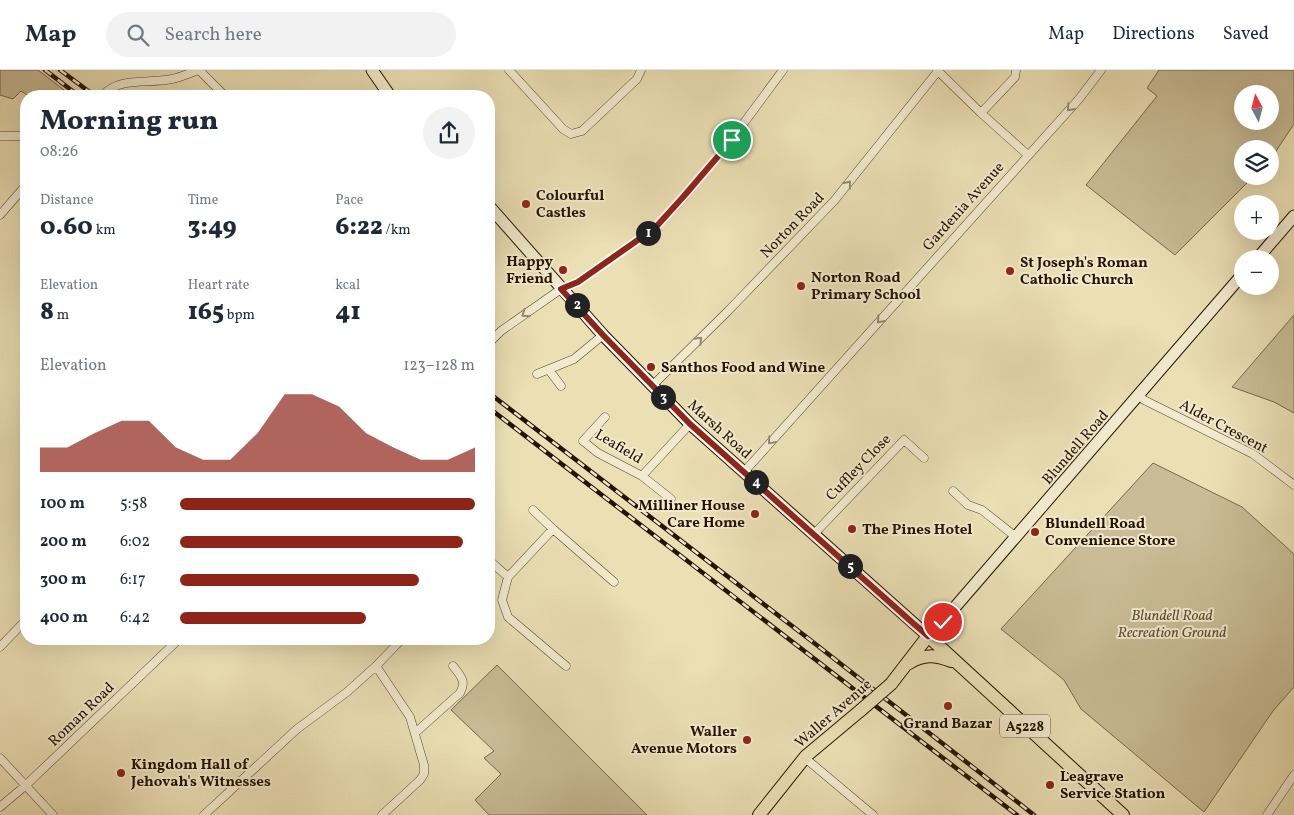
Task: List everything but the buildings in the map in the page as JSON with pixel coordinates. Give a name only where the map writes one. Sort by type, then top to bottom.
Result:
[{"type":"main road","points":[[372,70],[386,90]]},
{"type":"main road","name":"Marsh Road","points":[[495,213],[603,335],[690,424],[928,636]]},
{"type":"main road","points":[[1265,250],[1294,216]]},
{"type":"main road","name":"Blundell Road","points":[[928,636],[943,622],[1140,396],[1234,284]]},
{"type":"main road","name":"A5228","points":[[928,636],[1123,815]]},
{"type":"main road","name":"Waller Avenue","points":[[759,815],[804,758],[891,684],[928,636]]},
{"type":"main road","points":[[907,664],[928,655],[956,662]]},
{"type":"street","points":[[107,90],[119,84],[173,79],[199,70],[218,90]]},
{"type":"street","points":[[509,70],[563,129],[571,134],[582,131],[637,78],[641,70]]},
{"type":"street","points":[[495,336],[561,289],[578,282],[655,228],[732,140],[783,70]]},
{"type":"street","points":[[938,70],[981,113],[1028,155]]},
{"type":"street","name":"Norton Road","points":[[652,386],[834,201],[938,70]]},
{"type":"street","points":[[981,113],[1015,77],[1016,70]]},
{"type":"street","name":"Gardenia Avenue","points":[[744,472],[1079,99],[1101,70]]},
{"type":"street","points":[[0,136],[20,138]]},
{"type":"street","points":[[0,215],[20,192]]},
{"type":"street","points":[[537,374],[574,359],[603,335]]},
{"type":"street","points":[[549,370],[562,386]]},
{"type":"street","name":"Alder Crescent","points":[[1140,396],[1144,400],[1253,454],[1294,485]]},
{"type":"street","name":"Leafield","points":[[605,417],[583,441],[598,453],[642,476],[671,499]]},
{"type":"street","name":"Leafield","points":[[642,476],[690,424]]},
{"type":"street","name":"Cuffley Close","points":[[814,534],[904,440],[924,458]]},
{"type":"street","points":[[953,491],[968,505],[982,510],[1016,537]]},
{"type":"street","points":[[533,510],[614,582]]},
{"type":"street","points":[[553,529],[508,577],[502,600],[508,617],[566,666]]},
{"type":"street","points":[[495,565],[508,577]]},
{"type":"street","points":[[0,647],[20,626]]},
{"type":"street","name":"Roman Road","points":[[0,807],[25,786],[173,645]]},
{"type":"street","points":[[204,815],[297,729],[347,692],[396,645]]},
{"type":"street","points":[[376,666],[410,717],[424,765],[424,774],[420,780],[382,815]]},
{"type":"street","points":[[416,733],[464,687],[461,676],[453,666]]},
{"type":"street","points":[[0,758],[53,815]]},
{"type":"street","points":[[804,758],[873,815]]},
{"type":"street","points":[[1267,815],[1294,776]]},
{"type":"green space","points":[[0,70],[38,70],[64,90],[20,90],[13,99],[0,95]]},
{"type":"green space","points":[[1159,70],[1294,70],[1294,124],[1279,146],[1279,140],[1234,140],[1234,185],[1245,185],[1175,255],[1086,185],[1157,96],[1147,88]]},
{"type":"green space","points":[[1294,315],[1294,413],[1274,402],[1232,387]]},
{"type":"green space","name":"Blundell Road Recreation Ground","points":[[1153,463],[1242,507],[1294,554],[1294,687],[1273,711],[1204,812],[1081,709],[1064,680],[1001,629]]},
{"type":"green space","points":[[497,665],[647,815],[489,815],[475,800],[501,774],[484,758],[494,751],[451,710]]},
{"type":"railway","points":[[45,70],[71,90]]},
{"type":"railway","points":[[60,70],[87,90]]},
{"type":"railway","points":[[495,398],[1034,815]]},
{"type":"railway","points":[[495,413],[1017,815]]},
{"type":"place","name":"Colourful Castles","points":[[526,204]]},
{"type":"place","name":"Happy Friend","points":[[563,270]]},
{"type":"place","name":"St Joseph's Roman Catholic Church","points":[[1010,271]]},
{"type":"place","name":"Norton Road Primary School","points":[[801,286]]},
{"type":"place","name":"Santhos Food and Wine","points":[[651,367]]},
{"type":"place","name":"Milliner House Care Home","points":[[755,514]]},
{"type":"place","name":"The Pines Hotel","points":[[852,529]]},
{"type":"place","name":"Blundell Road Convenience Store","points":[[1035,532]]},
{"type":"place","name":"Grand Bazar","points":[[948,706]]},
{"type":"place","name":"Waller Avenue Motors","points":[[747,740]]},
{"type":"place","name":"Kingdom Hall of Jehovah's Witnesses","points":[[121,773]]},
{"type":"place","name":"Leagrave Service Station","points":[[1050,785]]},
{"type":"route","points":[[732,140],[655,228],[578,282],[561,289],[690,424],[914,624],[928,636],[943,622]]}]
